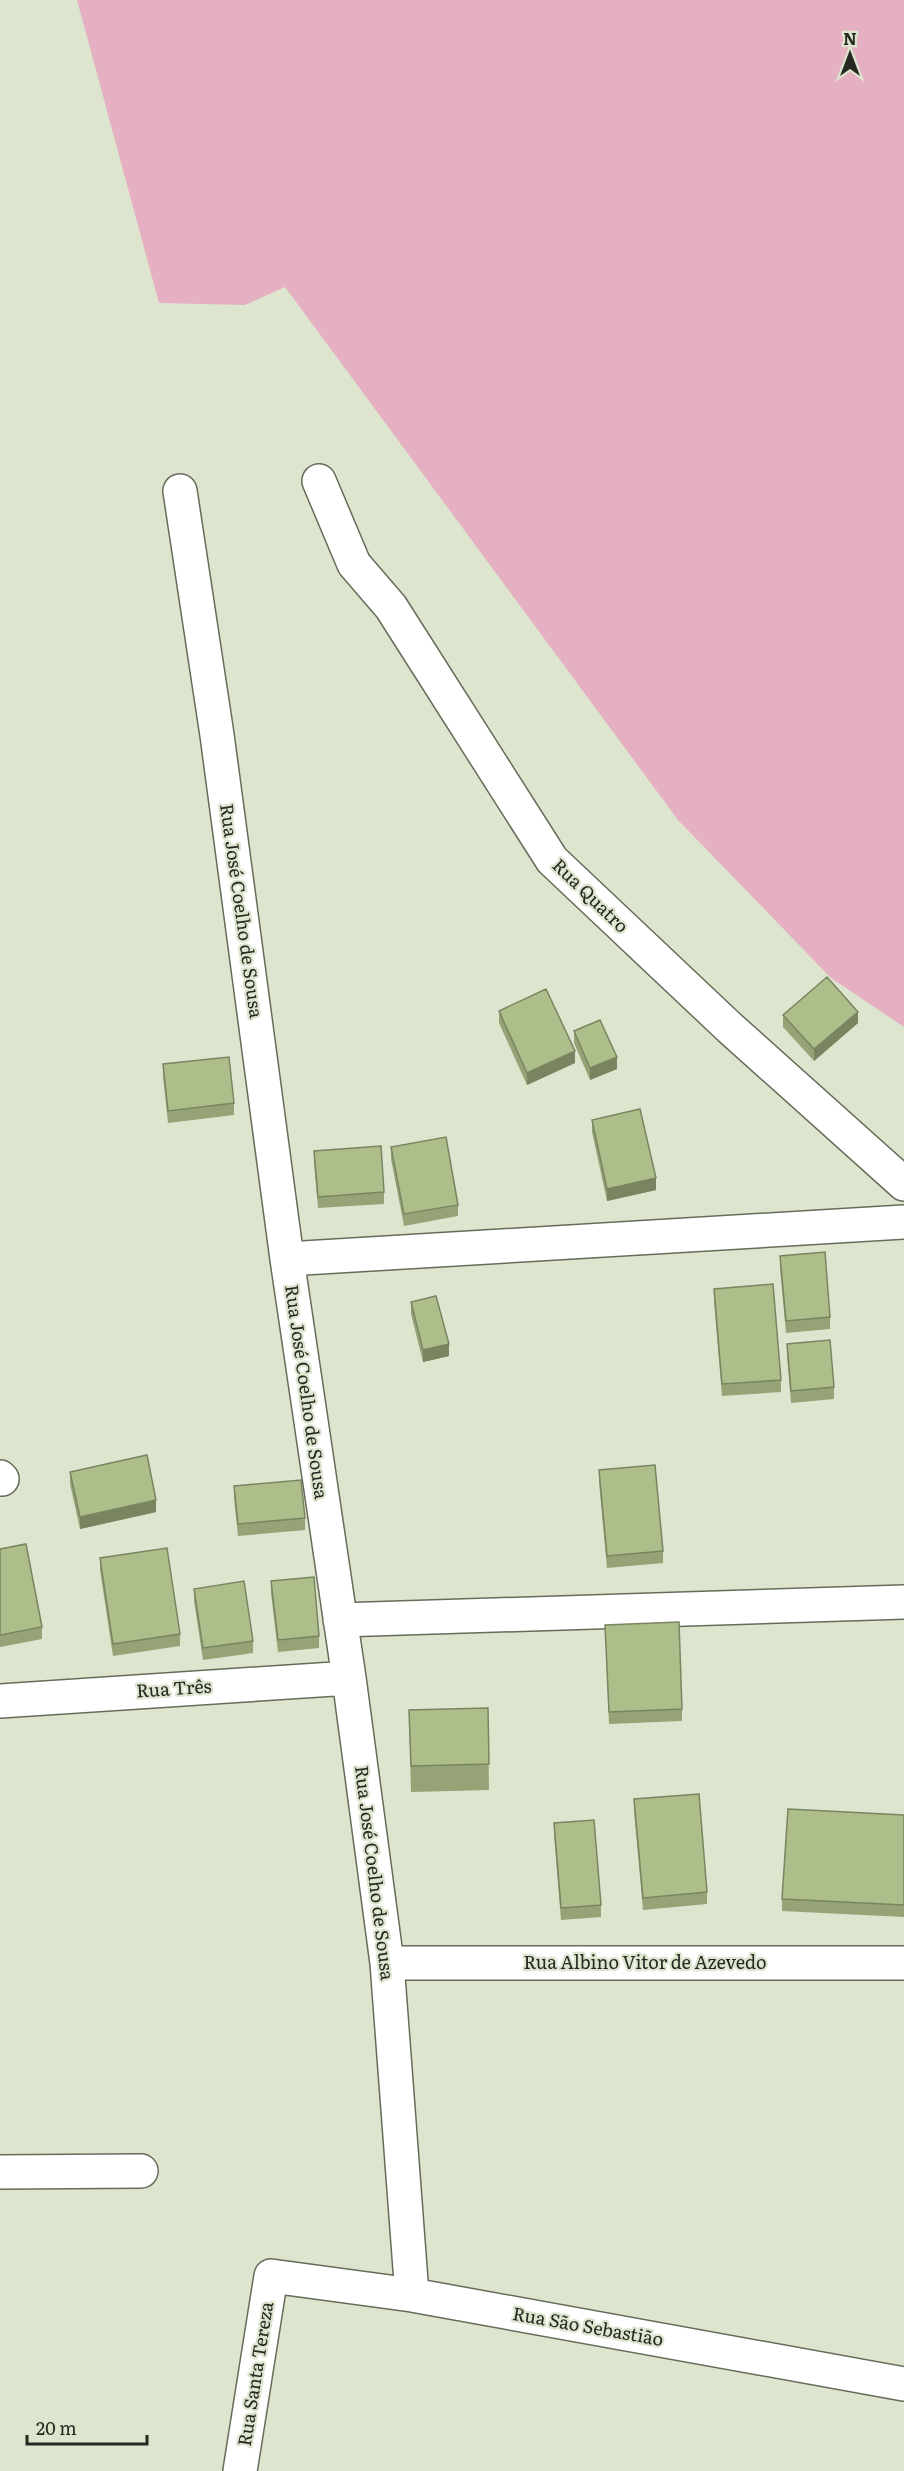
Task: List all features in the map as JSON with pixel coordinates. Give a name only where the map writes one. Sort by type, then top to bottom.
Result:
[{"type":"street","name":"Rua Quatro","points":[[319,481],[354,564],[391,608],[552,860],[730,1028],[904,1184]]},
{"type":"street","name":"Rua José Coelho de Sousa","points":[[180,491],[217,735],[287,1259],[349,1678],[387,1963],[412,2295]]},
{"type":"street","points":[[287,1259],[904,1222]]},
{"type":"street","points":[[340,1620],[904,1602]]},
{"type":"street","name":"Rua Três","points":[[0,1701],[349,1678]]},
{"type":"street","name":"Rua Albino Vitor de Azevedo","points":[[387,1963],[904,1963]]},
{"type":"street","points":[[0,2172],[141,2171]]},
{"type":"street","name":"Rua São Sebastião","points":[[271,2276],[412,2295],[904,2384]]},
{"type":"street","name":"Rua Santa Tereza","points":[[240,2471],[271,2276]]},
{"type":"shaded area","points":[[77,0],[904,0],[904,1027],[831,978],[678,820],[285,287],[245,305],[159,303]]},
{"type":"building","points":[[827,977],[858,1012],[814,1049],[783,1015]]},
{"type":"building","points":[[546,989],[575,1051],[527,1073],[499,1011]]},
{"type":"building","points":[[600,1020],[617,1057],[590,1068],[574,1031]]},
{"type":"building","points":[[229,1057],[234,1103],[168,1111],[163,1064]]},
{"type":"building","points":[[640,1109],[656,1178],[607,1189],[592,1120]]},
{"type":"building","points":[[446,1137],[458,1205],[404,1214],[391,1147]]},
{"type":"building","points":[[381,1146],[384,1192],[318,1197],[314,1151]]},
{"type":"building","points":[[825,1252],[830,1317],[786,1321],[780,1256]]},
{"type":"building","points":[[773,1284],[781,1380],[722,1384],[714,1289]]},
{"type":"building","points":[[436,1296],[449,1344],[423,1350],[411,1302]]},
{"type":"building","points":[[830,1340],[834,1387],[791,1391],[787,1344]]},
{"type":"building","points":[[147,1455],[156,1500],[80,1517],[70,1472]]},
{"type":"building","points":[[655,1465],[663,1551],[607,1556],[599,1470]]},
{"type":"building","points":[[301,1480],[305,1518],[238,1524],[234,1486]]},
{"type":"building","points":[[26,1544],[42,1627],[0,1635],[0,1549]]},
{"type":"building","points":[[167,1548],[180,1634],[113,1644],[100,1558]]},
{"type":"building","points":[[314,1577],[319,1636],[278,1640],[271,1581]]},
{"type":"building","points":[[244,1581],[253,1641],[203,1648],[194,1589]]},
{"type":"building","points":[[679,1622],[682,1709],[609,1712],[605,1625]]},
{"type":"building","points":[[488,1708],[489,1764],[411,1766],[409,1710]]},
{"type":"building","points":[[699,1794],[707,1892],[643,1898],[634,1799]]},
{"type":"building","points":[[788,1809],[904,1815],[904,1905],[782,1899]]},
{"type":"building","points":[[594,1820],[601,1905],[561,1908],[554,1823]]}]
